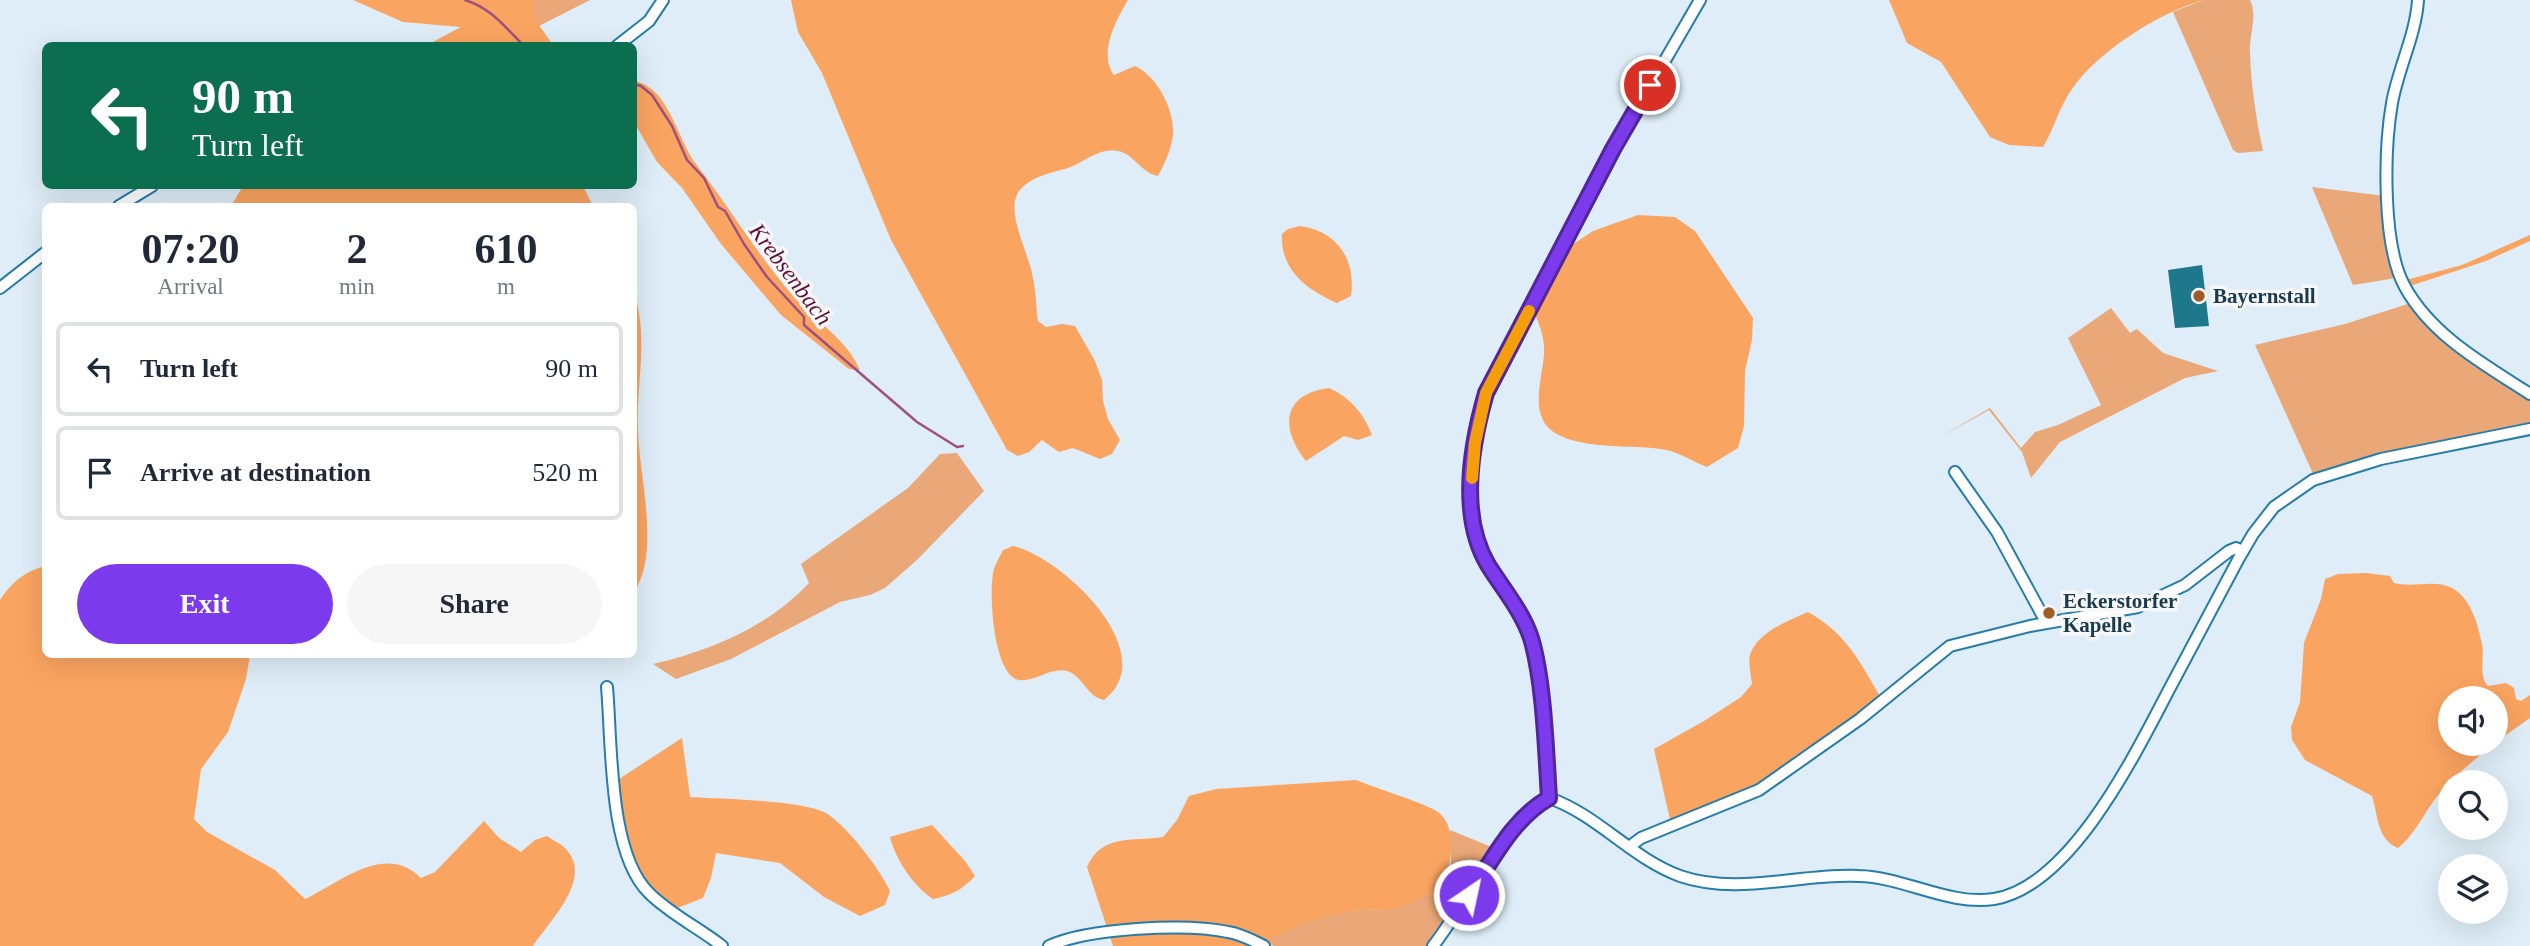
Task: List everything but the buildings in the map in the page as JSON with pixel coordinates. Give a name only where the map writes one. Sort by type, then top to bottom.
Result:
[{"type":"street","points":[[622,42],[649,21],[663,0]]},
{"type":"street","points":[[1549,798],[1537,670],[1530,636],[1515,605],[1484,557],[1474,532],[1472,486],[1480,416],[1486,393],[1613,149],[1700,0]]},
{"type":"street","points":[[2418,0],[2392,103],[2387,149],[2389,212],[2401,277],[2411,296],[2446,335],[2471,356],[2530,394]]},
{"type":"street","points":[[124,203],[147,189]]},
{"type":"street","points":[[0,288],[42,255]]},
{"type":"street","points":[[1549,798],[1585,814],[1629,847],[1669,871],[1708,882],[1750,883],[1854,875],[1889,879],[1973,900],[2010,894],[2058,861],[2093,822],[2129,765],[2243,551],[2274,507],[2313,480],[2381,459],[2530,429]]},
{"type":"street","points":[[1955,472],[1997,532],[2046,622]]},
{"type":"street","points":[[1629,847],[1641,838],[1741,800],[1759,790],[1860,719],[1943,650],[1962,642],[2046,622],[2138,607],[2185,585],[2229,551],[2236,548],[2243,551]]},
{"type":"street","points":[[607,687],[618,813],[628,864],[649,893],[722,946]]},
{"type":"street","points":[[1433,946],[1515,826],[1532,807],[1549,798]]},
{"type":"street","points":[[1049,946],[1074,937],[1116,931],[1207,929],[1242,935],[1264,946]]},
{"type":"shaded area","points":[[353,0],[533,0],[534,18],[551,42],[433,42],[461,27],[403,22]]},
{"type":"shaded area","points":[[533,0],[590,0],[539,26],[533,18]]},
{"type":"shaded area","points":[[791,0],[1128,0],[1110,37],[1108,57],[1114,75],[1135,66],[1143,71],[1157,86],[1168,105],[1173,135],[1158,176],[1146,171],[1124,153],[1105,151],[1030,181],[1020,190],[1014,209],[1031,268],[1038,321],[1046,327],[1062,324],[1075,326],[1095,361],[1102,380],[1103,401],[1108,419],[1120,440],[1112,454],[1100,459],[1073,448],[1059,452],[1042,440],[1029,452],[1018,456],[1007,450],[891,240],[822,73],[798,32]]},
{"type":"shaded area","points":[[1889,0],[2203,0],[2149,24],[2097,61],[2067,96],[2043,147],[2009,145],[1990,137],[1941,62],[1907,43]]},
{"type":"shaded area","points":[[2203,0],[2250,0],[2253,12],[2251,78],[2263,151],[2238,153],[2233,150],[2173,12]]},
{"type":"shaded area","points":[[637,82],[646,85],[664,103],[689,154],[769,266],[795,298],[847,349],[860,370],[849,369],[781,315],[721,244],[682,188],[657,162],[637,127]]},
{"type":"shaded area","points":[[2312,187],[2385,196],[2396,278],[2353,285]]},
{"type":"shaded area","points":[[241,189],[584,189],[592,203],[233,203]]},
{"type":"shaded area","points":[[1638,215],[1675,217],[1695,231],[1753,318],[1752,340],[1745,371],[1744,426],[1738,448],[1707,467],[1667,450],[1598,445],[1563,437],[1550,429],[1540,411],[1544,348],[1542,332],[1534,312],[1567,248],[1593,231]]},
{"type":"shaded area","points":[[1300,226],[1324,234],[1341,249],[1350,270],[1351,296],[1337,303],[1315,292],[1291,268],[1283,247],[1282,234],[1288,229]]},
{"type":"shaded area","points":[[2530,235],[2530,241],[2486,261],[2410,286],[2406,280],[2462,265]]},
{"type":"shaded area","points":[[2411,303],[2530,398],[2530,425],[2368,458],[2314,476],[2255,345],[2345,324]]},
{"type":"shaded area","points":[[637,305],[641,326],[638,430],[647,536],[642,575],[637,586]]},
{"type":"shaded area","points":[[2111,308],[2130,333],[2137,329],[2163,353],[2218,371],[2185,378],[2060,442],[2031,478],[2022,452],[1989,410],[1942,436],[1990,408],[2021,448],[2035,432],[2058,425],[2101,405],[2068,338]]},
{"type":"shaded area","points":[[1329,388],[1355,407],[1372,435],[1358,440],[1344,436],[1306,461],[1292,437],[1290,414],[1302,397]]},
{"type":"shaded area","points":[[957,453],[984,491],[917,560],[885,588],[870,595],[840,602],[731,659],[676,679],[653,664],[696,652],[757,625],[793,599],[809,583],[801,564],[908,488],[940,454]]},
{"type":"shaded area","points":[[1013,546],[1056,568],[1079,587],[1099,610],[1114,634],[1122,658],[1119,680],[1104,700],[1093,695],[1077,677],[1067,671],[1055,671],[1019,680],[1010,675],[1003,664],[994,631],[992,580],[1003,550]]},
{"type":"shaded area","points":[[42,567],[42,658],[250,658],[246,679],[228,732],[201,769],[194,819],[207,832],[275,870],[305,899],[348,875],[378,864],[407,868],[421,878],[435,872],[484,821],[499,838],[521,852],[535,840],[547,836],[565,848],[573,860],[575,872],[572,886],[558,912],[533,946],[0,946],[0,600],[20,578]]},
{"type":"shaded area","points":[[2366,573],[2390,576],[2394,583],[2445,585],[2452,588],[2459,592],[2469,605],[2482,644],[2482,672],[2488,686],[2438,686],[2438,756],[2479,756],[2463,770],[2438,770],[2438,796],[2411,835],[2398,848],[2382,833],[2372,796],[2305,760],[2292,740],[2291,727],[2300,702],[2304,643],[2321,599],[2325,579],[2338,574]]},
{"type":"shaded area","points":[[1808,612],[1832,629],[1851,649],[1881,698],[1753,790],[1671,824],[1654,749],[1741,697],[1752,684],[1749,658],[1759,640],[1774,628]]},
{"type":"shaded area","points":[[2506,683],[2514,688],[2516,699],[2521,701],[2530,695],[2530,718],[2508,734],[2508,686],[2488,686]]},
{"type":"shaded area","points":[[682,738],[690,797],[784,803],[829,815],[855,840],[879,872],[890,891],[885,905],[860,916],[824,897],[780,863],[716,853],[711,878],[703,898],[675,909],[645,881],[636,867],[625,837],[619,779]]},
{"type":"shaded area","points":[[1356,780],[1422,804],[1445,819],[1449,827],[1451,847],[1444,885],[1400,907],[1354,911],[1312,921],[1272,938],[1261,946],[1113,946],[1087,867],[1101,849],[1119,841],[1163,837],[1177,820],[1189,796],[1216,789]]},
{"type":"shaded area","points":[[932,825],[975,876],[955,892],[933,899],[906,872],[890,837]]},
{"type":"shaded area","points":[[1450,830],[1494,848],[1427,946],[1274,946],[1266,942],[1288,929],[1329,916],[1400,907],[1444,885],[1451,863]]},
{"type":"waterway","name":"Krebsenbach","points":[[465,0],[490,13],[520,42]]},
{"type":"waterway","name":"Krebsenbach","points":[[637,85],[652,95],[672,126],[687,160],[704,178],[718,207],[725,211],[767,277],[804,317],[804,325],[917,422],[957,447],[963,446]]},
{"type":"slow traffic","points":[[1472,478],[1475,443],[1486,393],[1529,311]]},
{"type":"place","name":"Bayernstall","points":[[2199,296]]},
{"type":"place","name":"Eckerstorfer Kapelle","points":[[2049,613]]},
{"type":"route","points":[[1469,895],[1515,826],[1532,807],[1549,798],[1534,649],[1524,622],[1488,566],[1474,532],[1471,512],[1472,486],[1480,416],[1486,393],[1613,149],[1650,85]]}]
